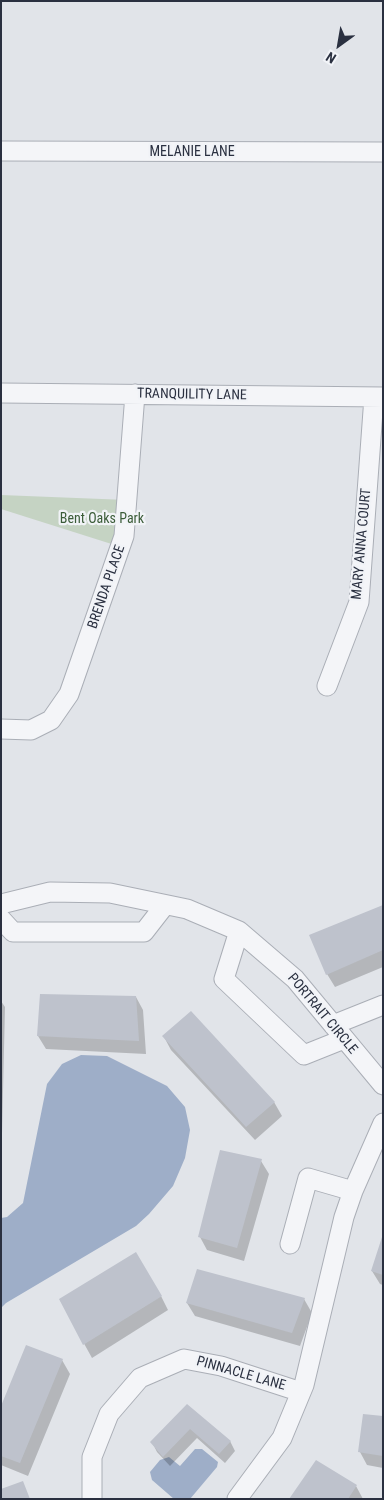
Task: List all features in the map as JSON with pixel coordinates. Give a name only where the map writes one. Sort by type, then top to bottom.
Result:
[{"type":"street","name":"MELANIE LANE","points":[[1,151],[383,152]]},
{"type":"street","name":"TRANQUILITY LANE","points":[[1,392],[378,397]]},
{"type":"street","name":"BRENDA PLACE","points":[[1,729],[31,730],[51,720],[70,694],[124,536],[135,394]]},
{"type":"street","name":"MARY ANNA COURT","points":[[327,686],[359,602],[378,397]]},
{"type":"street","name":"PORTRAIT CIRCLE","points":[[1,904],[50,892],[110,893],[187,909],[239,931],[295,979],[383,1085]]},
{"type":"street","points":[[1,919],[13,932],[144,932],[165,905]]},
{"type":"street","points":[[239,931],[224,979],[304,1055],[383,1005]]},
{"type":"street","points":[[237,1499],[282,1438],[301,1392],[344,1217],[353,1191],[383,1123]]},
{"type":"street","points":[[290,1244],[308,1178],[353,1191]]},
{"type":"street","name":"PINNACLE LANE","points":[[92,1499],[92,1457],[109,1414],[140,1378],[184,1359],[221,1366],[301,1392]]},
{"type":"green space","name":"Bent Oaks Park","points":[[1,495],[127,500],[121,547],[1,509]]},
{"type":"water","points":[[81,1055],[107,1056],[167,1086],[185,1107],[190,1130],[185,1158],[173,1186],[136,1226],[6,1303],[1,1308],[1,1218],[7,1217],[23,1203],[47,1084],[62,1064]]},
{"type":"water","points":[[195,1449],[202,1449],[218,1462],[217,1467],[190,1499],[174,1499],[152,1480],[150,1472],[160,1460],[169,1457],[180,1466]]},
{"type":"building","points":[[383,905],[383,950],[326,975],[309,935]]},
{"type":"building","points":[[40,994],[136,996],[139,1041],[37,1036]]},
{"type":"building","points":[[191,1011],[275,1102],[246,1127],[162,1036]]},
{"type":"building","points":[[220,1150],[262,1159],[237,1248],[198,1237]]},
{"type":"building","points":[[383,1237],[383,1275],[371,1271]]},
{"type":"building","points":[[136,1252],[162,1296],[83,1345],[59,1299]]},
{"type":"building","points":[[197,1269],[305,1298],[292,1333],[186,1303]]},
{"type":"building","points":[[26,1345],[63,1359],[20,1463],[1,1456],[1,1406]]},
{"type":"building","points":[[187,1404],[231,1441],[219,1454],[190,1429],[163,1457],[150,1442]]},
{"type":"building","points":[[363,1414],[383,1416],[383,1456],[358,1452]]},
{"type":"building","points":[[316,1460],[357,1485],[348,1499],[289,1499]]},
{"type":"building","points":[[23,1481],[30,1499],[1,1499],[1,1489]]}]
